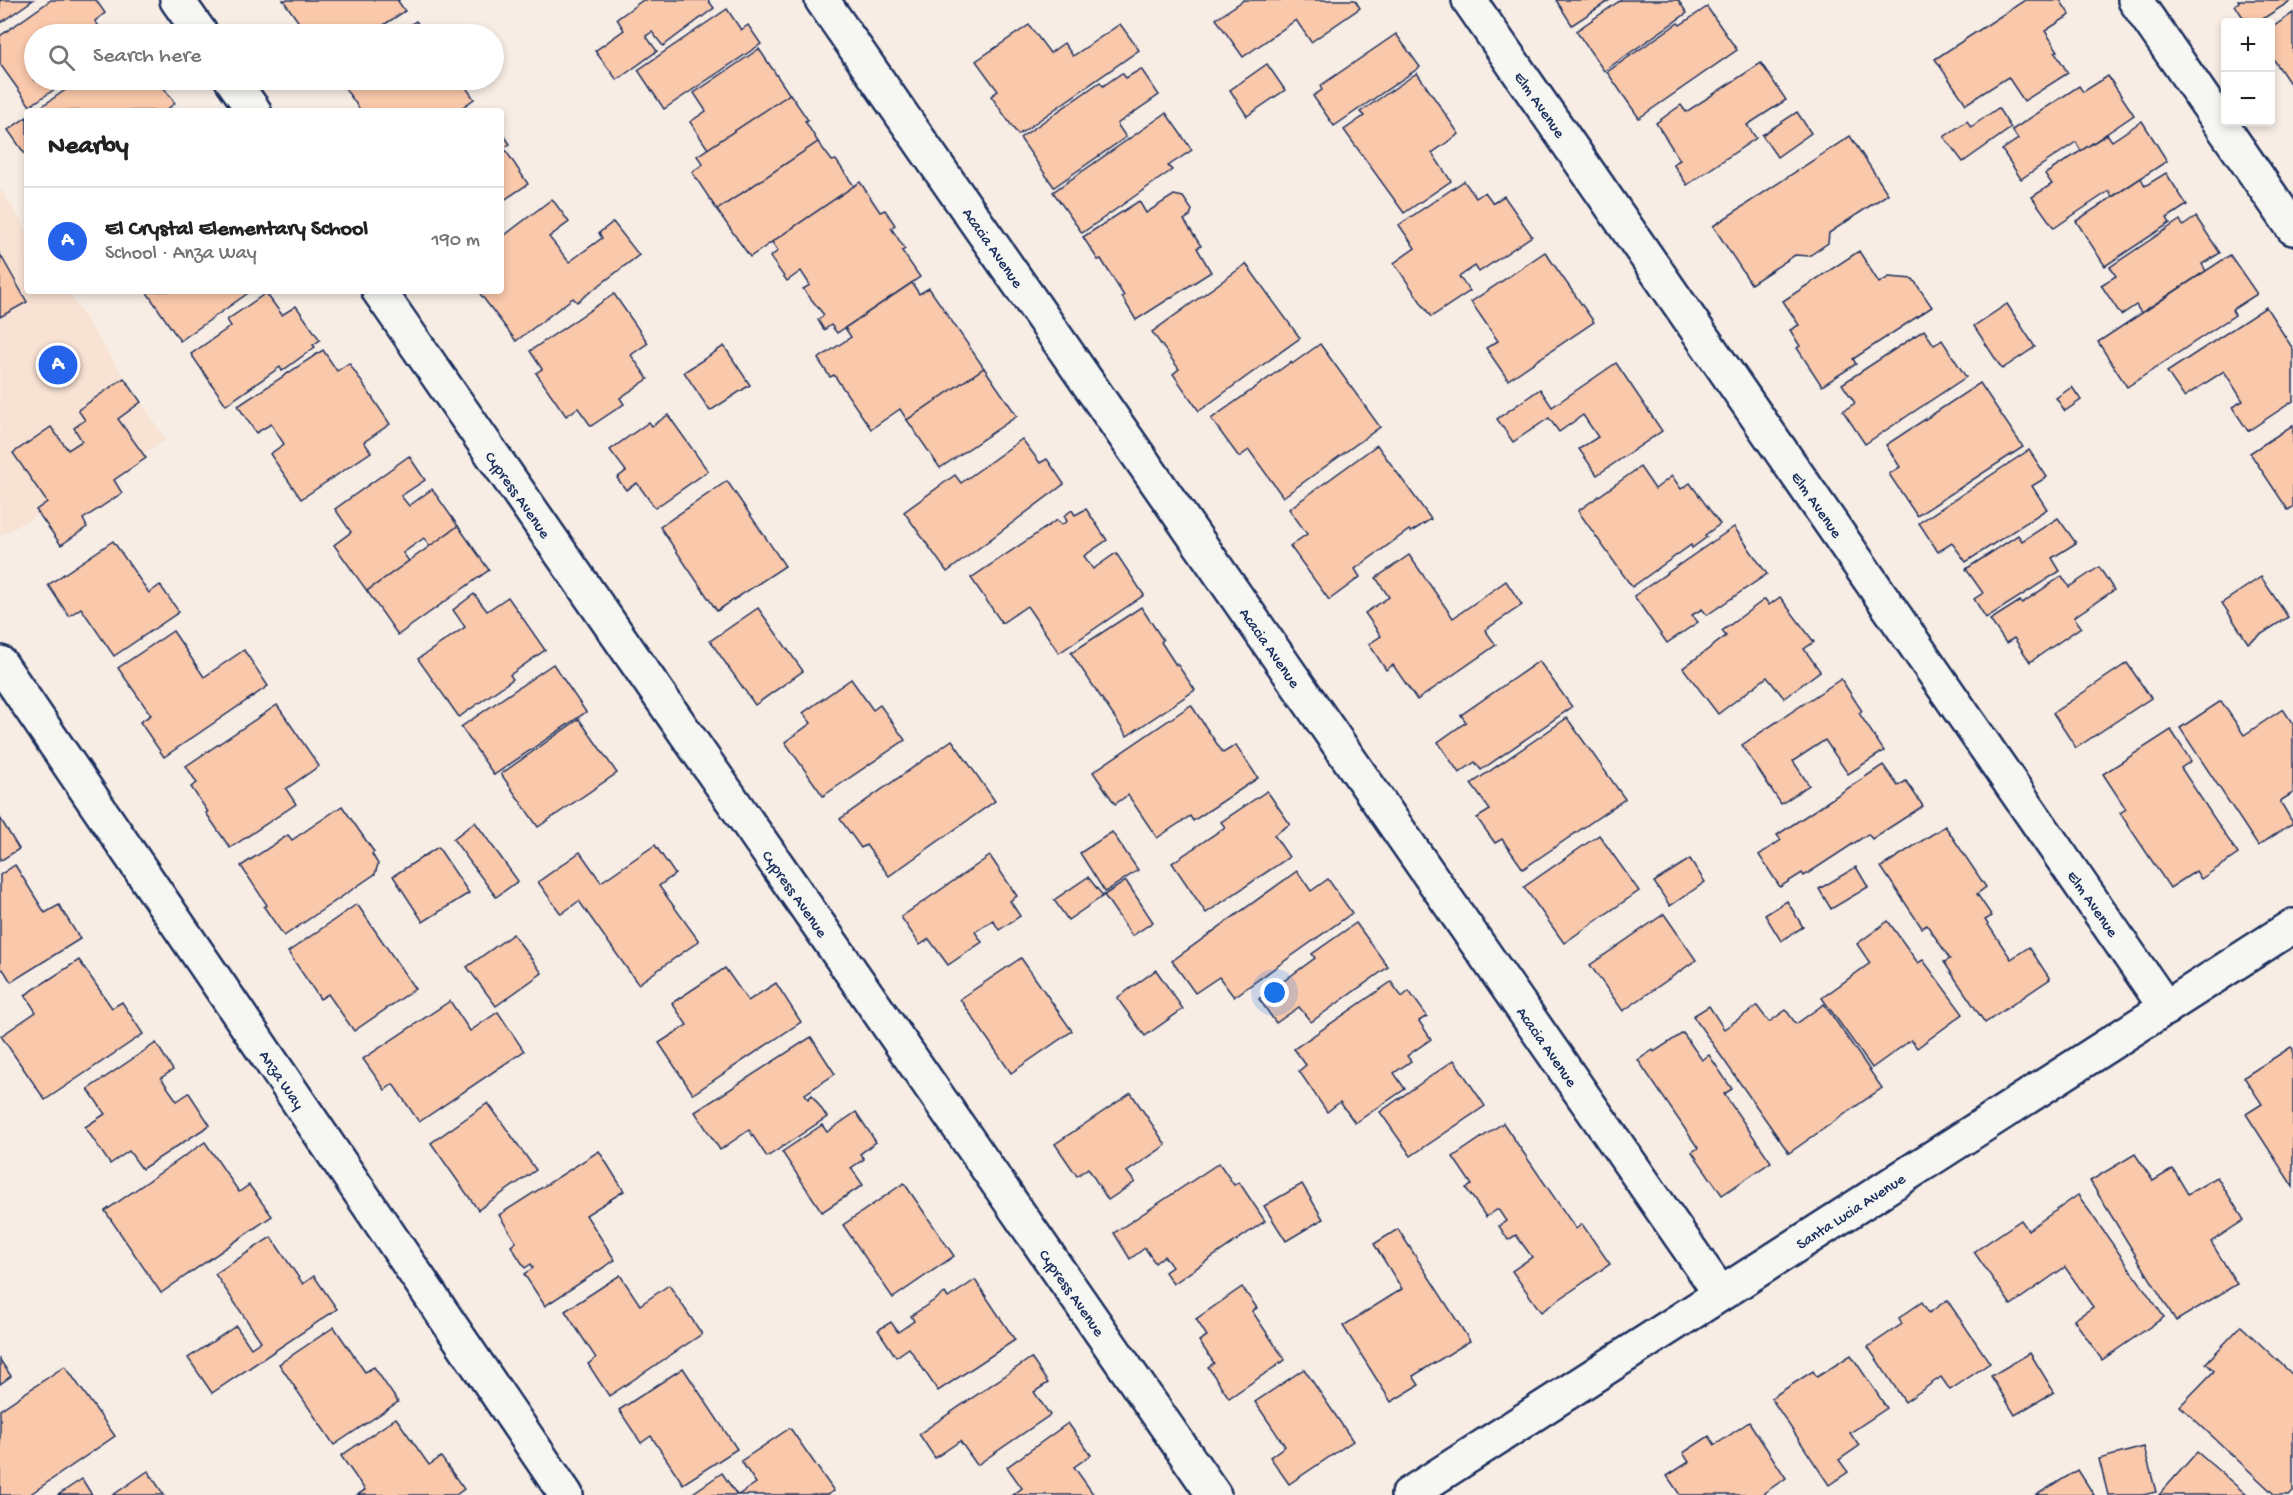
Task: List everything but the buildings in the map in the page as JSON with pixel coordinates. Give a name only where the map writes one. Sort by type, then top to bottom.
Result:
[{"type":"street","points":[[177,0],[194,24]]},
{"type":"street","name":"Acacia Avenue","points":[[822,0],[1720,1293]]},
{"type":"street","name":"Elm Avenue","points":[[1469,0],[2166,1008]]},
{"type":"street","points":[[2135,0],[2293,228]]},
{"type":"street","points":[[239,90],[252,108]]},
{"type":"street","name":"Cypress Avenue","points":[[381,294],[1214,1495]]},
{"type":"street","name":"Anza Way","points":[[0,663],[566,1495]]},
{"type":"street","name":"Santa Lucia Avenue","points":[[1408,1495],[2293,926]]},
{"type":"shaded area","points":[[0,189],[24,225],[24,294],[69,294],[166,440],[0,536]]},
{"type":"place","name":"El Crystal Elementary School","points":[[58,365]]}]
